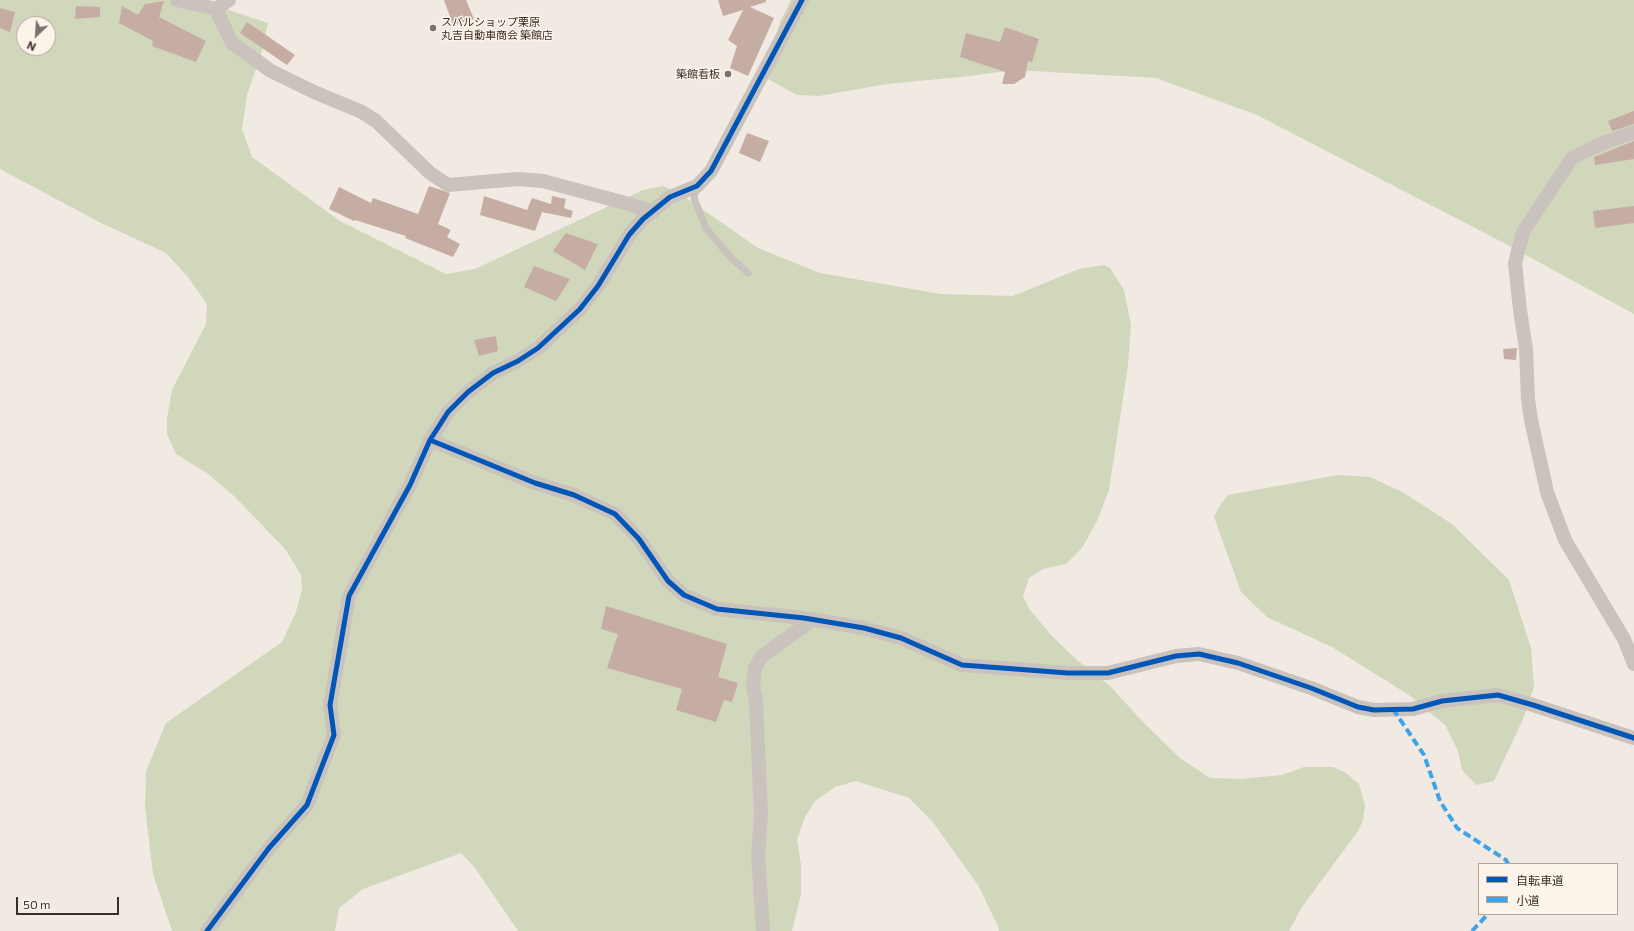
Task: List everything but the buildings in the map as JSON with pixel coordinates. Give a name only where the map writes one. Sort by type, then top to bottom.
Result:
[{"type":"street","points":[[176,0],[216,8],[229,0]]},
{"type":"street","points":[[207,931],[269,848],[307,805],[334,736],[330,704],[349,596],[410,485],[430,440],[448,412],[468,392],[493,373],[518,361],[538,348],[580,309],[598,286],[629,235],[643,219],[670,197],[697,186],[711,171],[802,0]]},
{"type":"street","points":[[216,8],[232,43],[271,71],[314,92],[362,112],[376,121],[430,173],[448,185],[518,179],[543,181],[653,212]]},
{"type":"street","points":[[1634,132],[1598,145],[1572,158],[1523,232],[1515,263],[1526,349],[1528,399],[1531,420],[1547,492],[1564,540],[1624,639],[1634,664]]},
{"type":"street","points":[[430,440],[534,483],[574,495],[615,514],[639,539],[668,581],[684,595],[717,609],[812,620],[864,628],[901,638],[962,665],[1068,673],[1108,673],[1176,656],[1199,654],[1238,663],[1366,709],[1413,709],[1442,701],[1498,695],[1634,738]]},
{"type":"street","points":[[763,931],[758,855],[761,807],[756,701],[753,686],[755,668],[761,657],[812,620]]},
{"type":"lane","points":[[697,186],[694,198],[706,228],[731,258],[748,273]]},
{"type":"green space","points":[[0,0],[198,0],[268,23],[261,54],[247,95],[242,129],[252,157],[340,221],[446,274],[475,269],[643,190],[663,186],[682,195],[758,248],[820,273],[941,294],[1013,296],[1079,269],[1104,265],[1110,268],[1124,290],[1131,325],[1128,365],[1109,490],[1097,521],[1082,548],[1066,564],[1043,569],[1029,578],[1023,596],[1030,610],[1051,635],[1077,660],[1111,687],[1144,723],[1180,758],[1210,778],[1241,779],[1282,775],[1304,767],[1333,767],[1346,773],[1359,784],[1365,805],[1363,820],[1358,831],[1302,907],[1289,931],[999,931],[978,885],[932,821],[909,798],[856,781],[835,787],[815,801],[805,817],[797,840],[801,865],[801,894],[792,931],[518,931],[475,868],[461,853],[363,889],[339,908],[335,931],[172,931],[153,874],[145,807],[146,771],[166,723],[282,642],[296,612],[302,589],[301,575],[286,550],[235,497],[207,473],[176,454],[167,434],[167,418],[172,390],[206,324],[207,304],[188,277],[166,253],[101,223],[0,169]]},
{"type":"green space","points":[[791,0],[1634,0],[1634,314],[1502,242],[1257,115],[1156,78],[1013,70],[970,76],[887,84],[819,96],[797,95],[768,79],[770,56],[780,22]]},
{"type":"green space","points":[[1338,475],[1370,477],[1404,493],[1452,524],[1509,580],[1531,648],[1534,687],[1523,719],[1494,781],[1476,785],[1462,770],[1458,751],[1445,725],[1409,695],[1332,647],[1267,617],[1241,592],[1214,517],[1228,495]]},
{"type":"marked path","points":[[1393,709],[1424,755],[1440,801],[1457,828],[1506,860],[1508,863]]},
{"type":"marked path","points":[[1472,931],[1487,915]]},
{"type":"cycle path","points":[[207,931],[269,848],[307,805],[334,735],[330,705],[349,596],[410,485],[430,440],[448,412],[468,392],[493,373],[518,361],[538,348],[580,309],[598,286],[629,235],[643,219],[670,197],[697,186],[711,171],[802,0]]},
{"type":"cycle path","points":[[430,440],[535,483],[574,495],[615,514],[639,539],[668,581],[684,595],[717,609],[804,618],[864,628],[901,638],[962,665],[1068,673],[1108,673],[1176,656],[1199,654],[1238,663],[1311,688],[1358,707],[1374,710],[1413,709],[1442,701],[1498,695],[1634,738]]},
{"type":"place","name":"スバルショップ栗原 丸吉自動車商会 築館店","points":[[433,28]]},
{"type":"place","name":"築館看板","points":[[728,74]]}]
